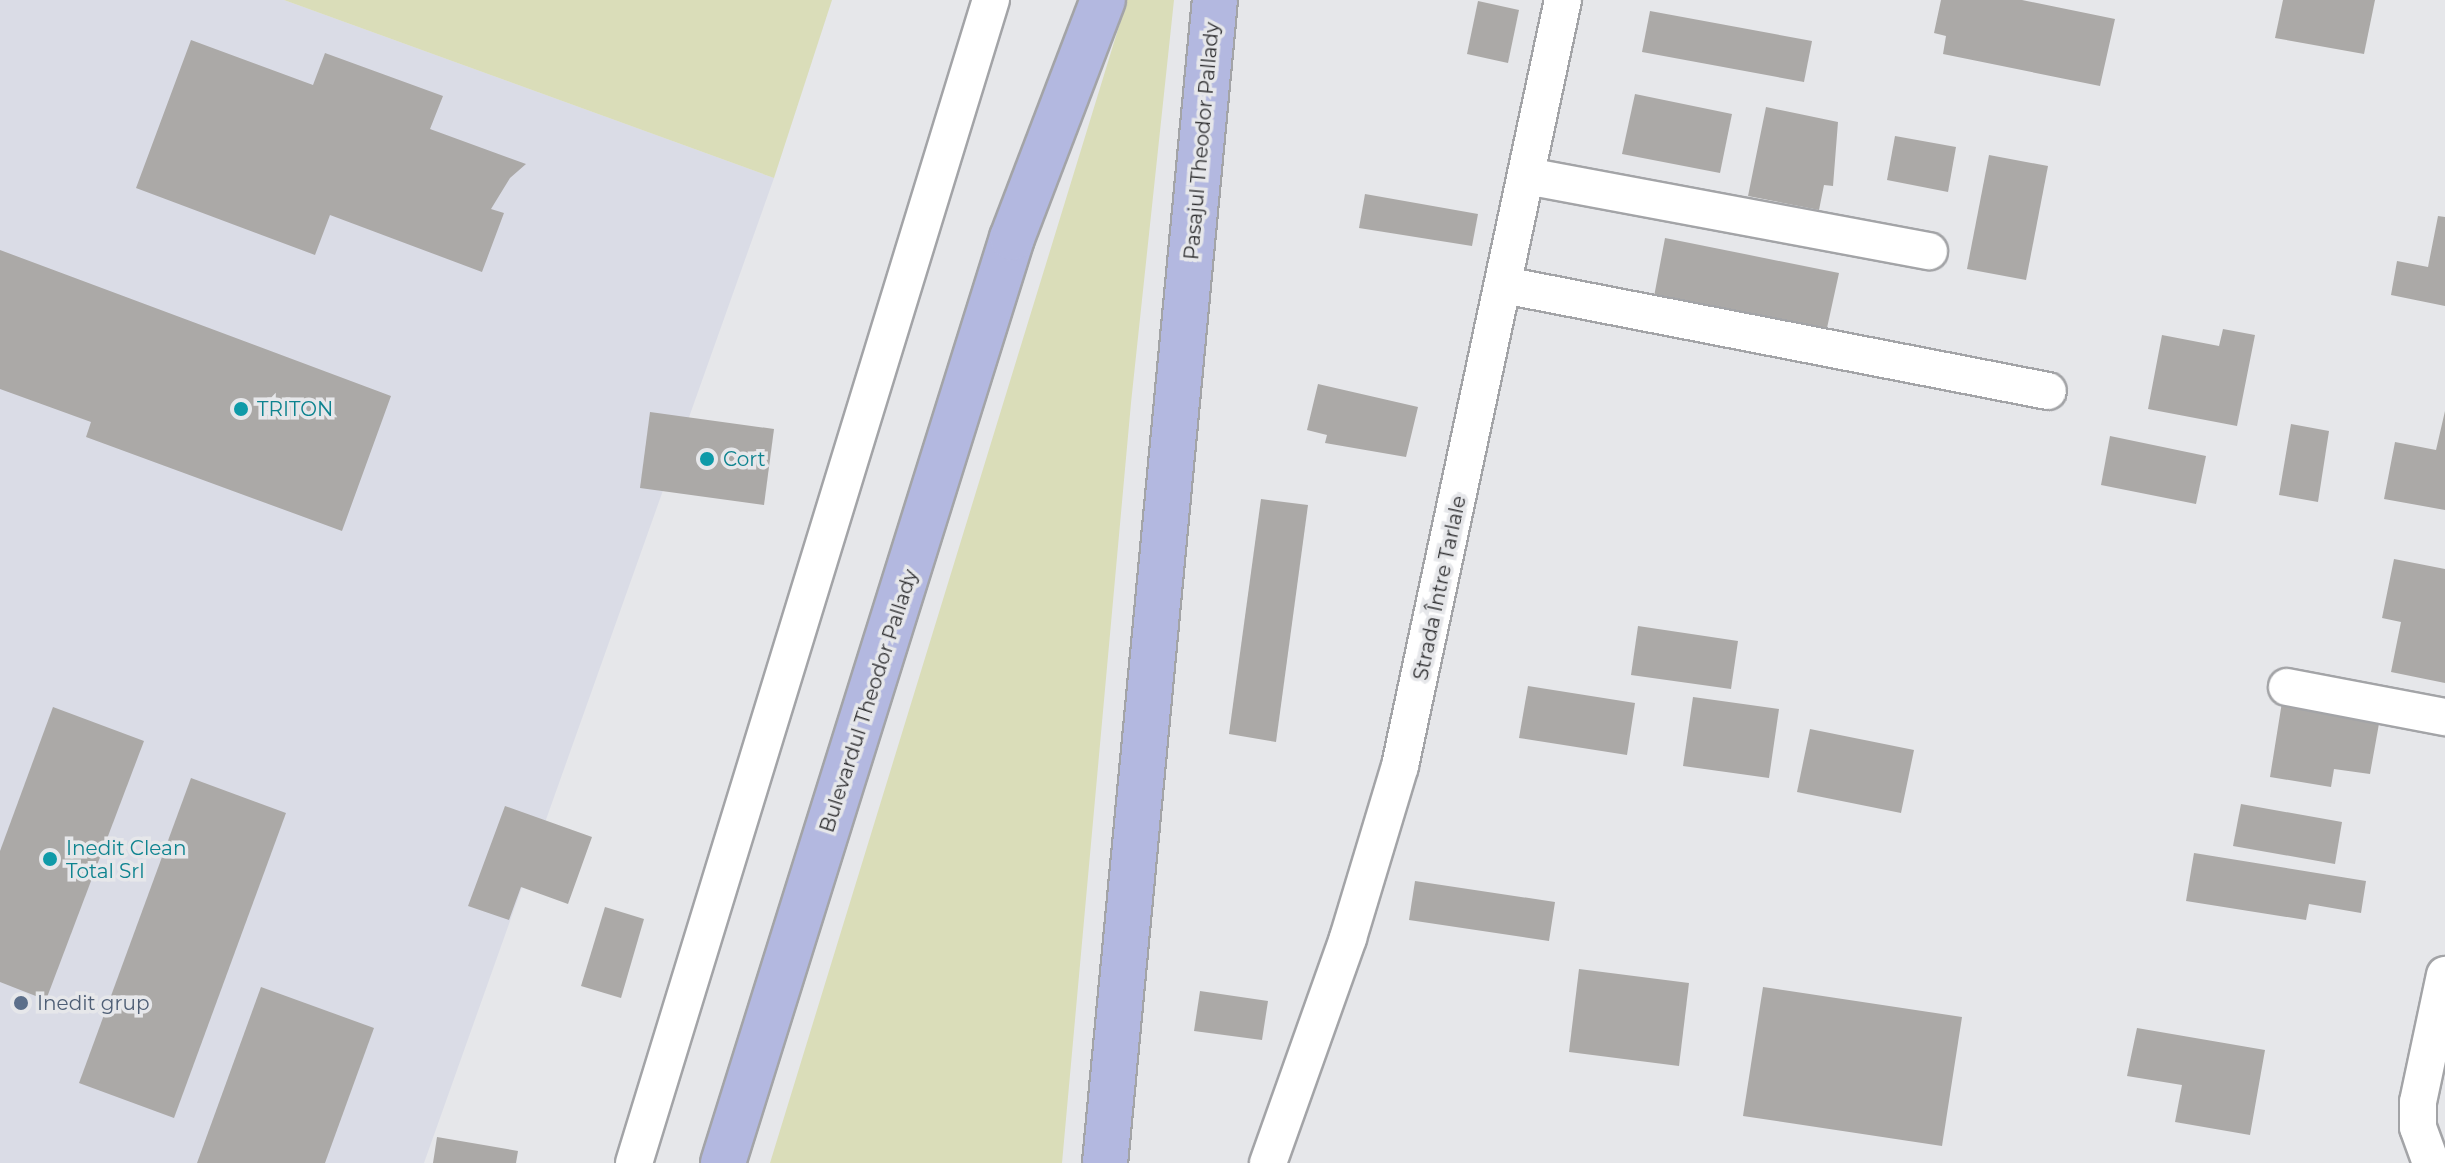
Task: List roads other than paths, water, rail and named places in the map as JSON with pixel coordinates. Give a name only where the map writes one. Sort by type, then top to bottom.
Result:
[{"type":"main road","name":"Bulevardul Theodor Pallady","points":[[723,1163],[1012,238],[1103,0]]},
{"type":"main road","name":"Pasajul Theodor Pallady","points":[[1105,1163],[1215,0]]},
{"type":"street","points":[[634,1163],[991,0]]},
{"type":"street","name":"Strada Între Tarlale","points":[[1268,1163],[1348,938],[1400,766],[1563,0]]},
{"type":"street","points":[[1527,176],[1929,251]]},
{"type":"street","points":[[1504,285],[2048,391]]},
{"type":"street","points":[[2287,687],[2445,717]]},
{"type":"street","points":[[2431,1163],[2418,1127],[2418,1102],[2445,975]]},
{"type":"place","name":"TRITON","points":[[241,409]]},
{"type":"place","name":"Cort","points":[[707,459]]},
{"type":"place","name":"Inedit Clean Total Srl","points":[[50,859]]},
{"type":"place","name":"Inedit grup","points":[[21,1003]]}]
